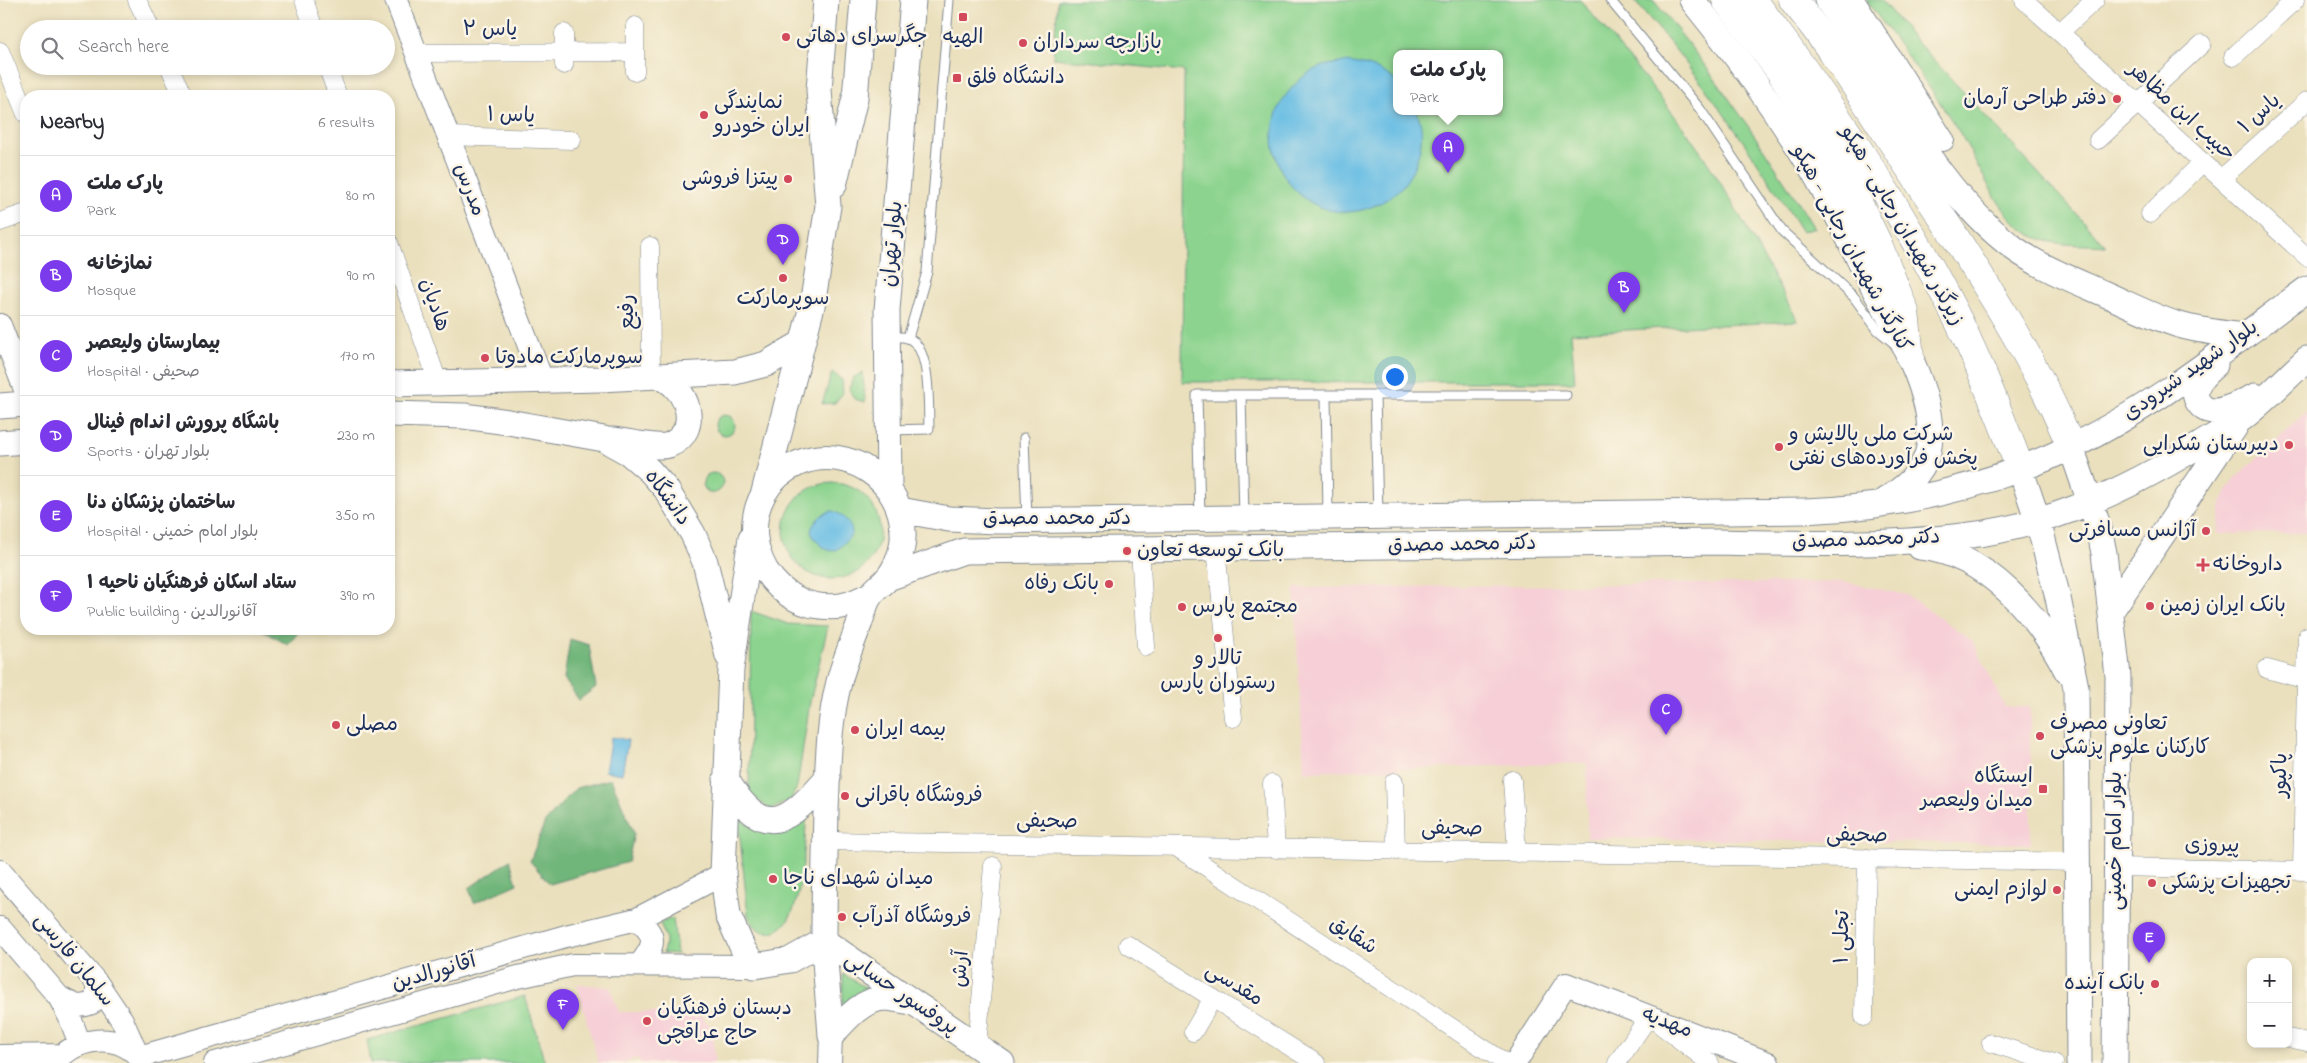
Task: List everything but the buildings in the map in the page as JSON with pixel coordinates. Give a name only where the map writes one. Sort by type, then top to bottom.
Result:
[{"type":"main road","points":[[826,0],[819,90],[828,206]]},
{"type":"main road","points":[[824,942],[790,960],[755,966],[744,951],[728,915],[723,874],[726,779],[731,669],[754,521],[812,306],[828,206],[855,98],[863,0]]},
{"type":"main road","name":"بلوار تهران","points":[[894,499],[888,430],[898,337],[887,310],[913,0]]},
{"type":"main road","name":"کنارگذر شهیدان رجایی - هپکو","points":[[1692,0],[1758,87],[1814,172],[1910,358],[1926,409],[1929,426],[1928,451],[1919,472],[1904,488],[1877,506]]},
{"type":"main road","points":[[1726,0],[1780,71],[1840,165],[1878,244],[1905,312],[1910,358]]},
{"type":"main road","name":"زیرگذر شهیدان رجایی - هپکو","points":[[1753,0],[1851,136],[1922,254],[1958,321],[1987,381],[2020,468]]},
{"type":"main road","name":"زیرگذر شهیدان رجایی - هپکو","points":[[1793,0],[1822,36],[1960,245],[2029,362],[2062,425],[2071,447]]},
{"type":"main road","points":[[1827,0],[1931,161],[1965,202],[1999,236],[2029,258],[2053,271],[2147,313],[2180,325],[2242,336]]},
{"type":"main road","name":"بلوار شهید شیرودی","points":[[2020,468],[2071,447],[2136,410],[2307,289]]},
{"type":"main road","points":[[2242,336],[2204,375],[2196,387],[2196,398],[2200,406],[2206,410],[2224,409],[2281,383]]},
{"type":"main road","points":[[395,384],[655,377],[750,370],[766,364],[802,343]]},
{"type":"main road","points":[[2091,502],[2168,464],[2240,420],[2307,359]]},
{"type":"main road","points":[[604,439],[667,446],[676,442],[684,434],[688,421],[688,407],[681,393],[669,380],[655,377]]},
{"type":"main road","points":[[0,406],[20,404]]},
{"type":"main road","name":"دانشگاه","points":[[395,414],[464,416],[508,422],[604,439],[629,453],[650,471],[666,489],[693,534],[706,562],[731,669]]},
{"type":"main road","points":[[2111,611],[2240,420]]},
{"type":"main road","points":[[0,443],[20,441]]},
{"type":"main road","name":"بلوار امام خمینی","points":[[2071,447],[2091,502],[2104,553],[2118,676],[2115,1063]]},
{"type":"main road","points":[[762,497],[778,477],[799,463],[824,457],[849,460],[872,471],[894,499],[904,533],[899,557],[879,587],[839,680],[830,736],[824,942],[831,1036]]},
{"type":"main road","name":"دکتر محمد مصدق","points":[[894,499],[949,520],[1804,511],[1877,506],[1964,485],[2020,468]]},
{"type":"main road","name":"بلوار امام خمینی","points":[[2020,468],[2038,521],[2058,598],[2076,688],[2079,862],[2079,1063]]},
{"type":"main road","name":"دکتر محمد مصدق","points":[[879,587],[964,551],[1708,542],[1880,544],[1965,536],[2038,521],[2091,502]]},
{"type":"main road","points":[[1877,506],[1897,512],[1904,517],[1906,524],[1904,531],[1899,536],[1880,544]]},
{"type":"main road","points":[[962,520],[964,551]]},
{"type":"main road","points":[[754,521],[755,546],[764,570],[780,589],[801,602],[824,607],[848,605],[879,587]]},
{"type":"main road","points":[[1880,544],[1925,548],[1954,555],[1975,565],[2014,597],[2064,664],[2076,688]]},
{"type":"main road","points":[[726,779],[746,807],[759,817],[775,820],[789,816],[803,805],[828,777]]},
{"type":"main road","name":"پروفسور حسابی","points":[[824,942],[1002,1063]]},
{"type":"main road","points":[[831,1036],[851,1014],[866,1004],[886,998],[913,1002]]},
{"type":"street","points":[[137,0],[147,20]]},
{"type":"street","points":[[304,0],[311,20]]},
{"type":"street","name":"مدرس","points":[[396,0],[542,380]]},
{"type":"street","points":[[1853,0],[1943,140]]},
{"type":"street","name":"حبیب ابن مظاهر","points":[[2024,0],[2307,257]]},
{"type":"street","points":[[2060,32],[2095,0]]},
{"type":"street","points":[[2233,58],[2295,0]]},
{"type":"street","points":[[635,26],[635,72]]},
{"type":"street","points":[[564,32],[564,58]]},
{"type":"street","points":[[2098,140],[2202,44]]},
{"type":"street","points":[[0,51],[20,99]]},
{"type":"street","name":"یاس ۲","points":[[416,53],[564,58],[635,52]]},
{"type":"street","points":[[173,75],[180,90]]},
{"type":"street","points":[[330,75],[336,90]]},
{"type":"street","name":"یاس ۱","points":[[2221,179],[2307,101]]},
{"type":"street","name":"یاس ۱","points":[[448,136],[572,140]]},
{"type":"street","points":[[2150,214],[2203,162]]},
{"type":"street","points":[[0,222],[20,215]]},
{"type":"street","name":"رفیع","points":[[650,246],[655,377]]},
{"type":"street","name":"هادیان","points":[[395,260],[438,382]]},
{"type":"street","points":[[0,325],[20,377]]},
{"type":"street","points":[[1216,548],[1233,718]]},
{"type":"street","points":[[1140,549],[1146,647]]},
{"type":"street","name":"پاکپور","points":[[2304,871],[2307,636]]},
{"type":"street","points":[[2267,669],[2306,680]]},
{"type":"street","points":[[1512,780],[1517,853]]},
{"type":"street","points":[[1394,782],[1396,850]]},
{"type":"street","points":[[1272,784],[1276,849]]},
{"type":"street","name":"صحیفی","points":[[826,841],[2079,862]]},
{"type":"street","name":"شقایق","points":[[1176,847],[1506,1063]]},
{"type":"street","name":"تجلی ١","points":[[1864,1017],[1866,858]]},
{"type":"street","name":"آرش","points":[[977,1046],[993,866]]},
{"type":"street","name":"پیروزی","points":[[2116,867],[2304,871]]},
{"type":"street","name":"سلمان فارسی","points":[[0,871],[97,983],[122,1020],[141,1059]]},
{"type":"street","name":"آقانورالدین","points":[[141,1059],[556,938],[637,919],[723,874]]},
{"type":"street","points":[[637,919],[650,932],[653,942],[650,952],[640,964]]},
{"type":"street","name":"سلمان فارسی","points":[[0,928],[59,997],[70,1018],[65,1054]]},
{"type":"street","name":"مقدسی","points":[[1128,945],[1316,1063]]},
{"type":"street","name":"آقانورالدین","points":[[215,1063],[518,977],[573,965],[755,966]]},
{"type":"street","points":[[59,997],[76,1007],[84,1007],[92,1003],[97,995],[97,983]]},
{"type":"street","name":"مهدیه","points":[[1515,1063],[1566,984],[1768,1063]]},
{"type":"street","points":[[1193,1032],[1213,998]]},
{"type":"street","points":[[1617,1063],[1649,1016],[1707,1062]]},
{"type":"street","points":[[830,1063],[831,1036]]},
{"type":"street","points":[[2292,1039],[2307,1042]]},
{"type":"street","points":[[0,1056],[65,1054],[105,1040],[128,1048],[141,1059]]},
{"type":"street","points":[[1991,1043],[2054,1063]]},
{"type":"lane","points":[[888,430],[929,429],[926,363],[920,348],[898,337],[927,272],[948,0]]},
{"type":"lane","points":[[1610,0],[1700,109],[1782,231],[1854,297],[1878,330],[1910,358]]},
{"type":"lane","points":[[1374,394],[1378,516]]},
{"type":"lane","points":[[1200,518],[1197,395],[1566,394]]},
{"type":"lane","points":[[1241,395],[1244,518]]},
{"type":"lane","points":[[1326,395],[1328,517]]},
{"type":"lane","points":[[1024,438],[1027,520]]},
{"type":"shaded area","name":"دبیرستان شکرایی","points":[[2307,411],[2307,533],[2218,534],[2221,502],[2234,480]]},
{"type":"shaded area","points":[[1846,582],[1907,595],[1973,641],[2005,707],[2030,707],[2031,844],[1587,838],[1587,763],[1304,772],[1294,588]]},
{"type":"shaded area","name":"دبستان فرهنگیان حاج عراقچی","points":[[577,984],[610,987],[619,1012],[698,1013],[714,1030],[714,1063],[640,1063],[638,1058],[622,1063],[598,1063]]},
{"type":"green space","points":[[1058,0],[1580,0],[1662,99],[1704,156],[1732,202],[1798,321],[1571,333],[1575,382],[1182,382],[1184,71],[1053,58]]},
{"type":"green space","points":[[1634,0],[1653,0],[1697,54],[1777,169],[1814,228],[1802,232],[1764,172],[1702,84]]},
{"type":"green space","points":[[1866,0],[1881,0],[1915,40],[2106,246],[2046,241],[2028,233],[2016,224],[1997,199],[1964,140],[1945,111]]},
{"type":"green space","points":[[832,372],[842,380],[843,393],[835,403],[822,404]]},
{"type":"green space","points":[[863,372],[865,402],[854,399],[849,389],[853,378]]},
{"type":"green space","points":[[725,415],[732,418],[735,425],[732,432],[725,435],[718,432],[715,425],[718,418]]},
{"type":"green space","points":[[709,473],[717,473],[723,479],[723,487],[717,493],[709,493],[703,487],[703,479]]},
{"type":"green space","points":[[832,483],[850,486],[866,497],[877,513],[880,531],[877,549],[866,565],[850,576],[832,579],[814,576],[798,565],[787,549],[784,531],[787,513],[798,497],[814,486]]},
{"type":"green space","points":[[751,611],[788,624],[828,626],[810,702],[797,787],[791,799],[771,810],[749,794]]},
{"type":"green space","points":[[270,635],[296,635],[288,645]]},
{"type":"green space","points":[[570,639],[589,645],[596,687],[579,700],[564,679]]},
{"type":"green space","points":[[611,779],[634,833],[628,862],[550,884],[530,861],[545,822],[576,788]]},
{"type":"green space","name":"میدان شهدای ناجا","points":[[807,810],[804,860],[797,899],[791,915],[782,926],[771,932],[763,932],[755,926],[748,916],[738,818],[754,828],[764,831]]},
{"type":"green space","points":[[510,860],[517,884],[474,903],[469,888]]},
{"type":"green space","points":[[673,918],[677,954],[663,953],[666,939],[660,923]]},
{"type":"green space","points":[[843,974],[873,992],[851,998],[843,1005]]},
{"type":"green space","points":[[525,996],[545,1063],[371,1063],[367,1040]]},
{"type":"water","points":[[1344,62],[1359,64],[1385,73],[1393,79],[1393,115],[1418,115],[1420,120],[1419,154],[1413,170],[1397,192],[1388,199],[1371,207],[1345,212],[1322,208],[1302,196],[1286,179],[1276,158],[1273,135],[1277,111],[1297,82],[1308,73],[1326,65]]},
{"type":"water","points":[[832,511],[845,518],[852,531],[850,537],[840,547],[832,551],[820,544],[811,531],[819,518]]},
{"type":"water","points":[[611,737],[628,740],[622,774],[605,771]]},
{"type":"place","name":"الهیه","points":[[963,17]]},
{"type":"place","name":"جگرسرای دهاتی","points":[[786,37]]},
{"type":"place","name":"بازارچه سرداران","points":[[1023,43]]},
{"type":"place","name":"دانشگاه فلق","points":[[957,78]]},
{"type":"place","name":"دفتر طراحی آرمان","points":[[2117,99]]},
{"type":"place","name":"نمایندگی ایران خودرو","points":[[704,115]]},
{"type":"place","name":"پارک ملت","points":[[1448,173]]},
{"type":"place","name":"پیتزا فروشی","points":[[788,179]]},
{"type":"place","name":"باشگاه پرورش اندام فینال","points":[[783,265]]},
{"type":"place","name":"سوپرمارکت","points":[[783,278]]},
{"type":"place","name":"نمازخانه","points":[[1624,313]]},
{"type":"place","name":"سوپرمارکت مادوتا","points":[[485,358]]},
{"type":"place","name":"دبیرستان شکرایی","points":[[2289,445]]},
{"type":"place","name":"شرکت ملی پالایش و پخش فرآورده‌های نفتی","points":[[1779,447]]},
{"type":"place","name":"آژانس مسافرتی","points":[[2206,531]]},
{"type":"place","name":"بانک توسعه تعاون","points":[[1127,551]]},
{"type":"place","name":"داروخانه","points":[[2203,565]]},
{"type":"place","name":"بانک رفاه","points":[[1109,584]]},
{"type":"place","name":"بانک ایران زمین","points":[[2150,606]]},
{"type":"place","name":"مجتمع پارس","points":[[1182,607]]},
{"type":"place","name":"تالار و رستوران پارس","points":[[1218,638]]},
{"type":"place","name":"مصلی","points":[[336,725]]},
{"type":"place","name":"بیمه ایران","points":[[855,730]]},
{"type":"place","name":"بیمارستان ولیعصر","points":[[1666,735]]},
{"type":"place","name":"تعاونی مصرف کارکنان علوم پزشکی","points":[[2040,736]]},
{"type":"place","name":"ایستگاه میدان ولیعصر","points":[[2043,789]]},
{"type":"place","name":"فروشگاه باقرانی","points":[[845,796]]},
{"type":"place","name":"میدان شهدای ناجا","points":[[773,879]]},
{"type":"place","name":"تجهیزات پزشکی","points":[[2152,883]]},
{"type":"place","name":"لوازم ایمنی","points":[[2057,890]]},
{"type":"place","name":"فروشگاه آذرآب","points":[[842,917]]},
{"type":"place","name":"ساختمان پزشکان دنا","points":[[2149,963]]},
{"type":"place","name":"بانک آینده","points":[[2155,984]]},
{"type":"place","name":"دبستان فرهنگیان حاج عراقچی","points":[[647,1021]]},
{"type":"place","name":"ستاد اسکان فرهنگیان ناحیه ۱","points":[[563,1030]]}]
